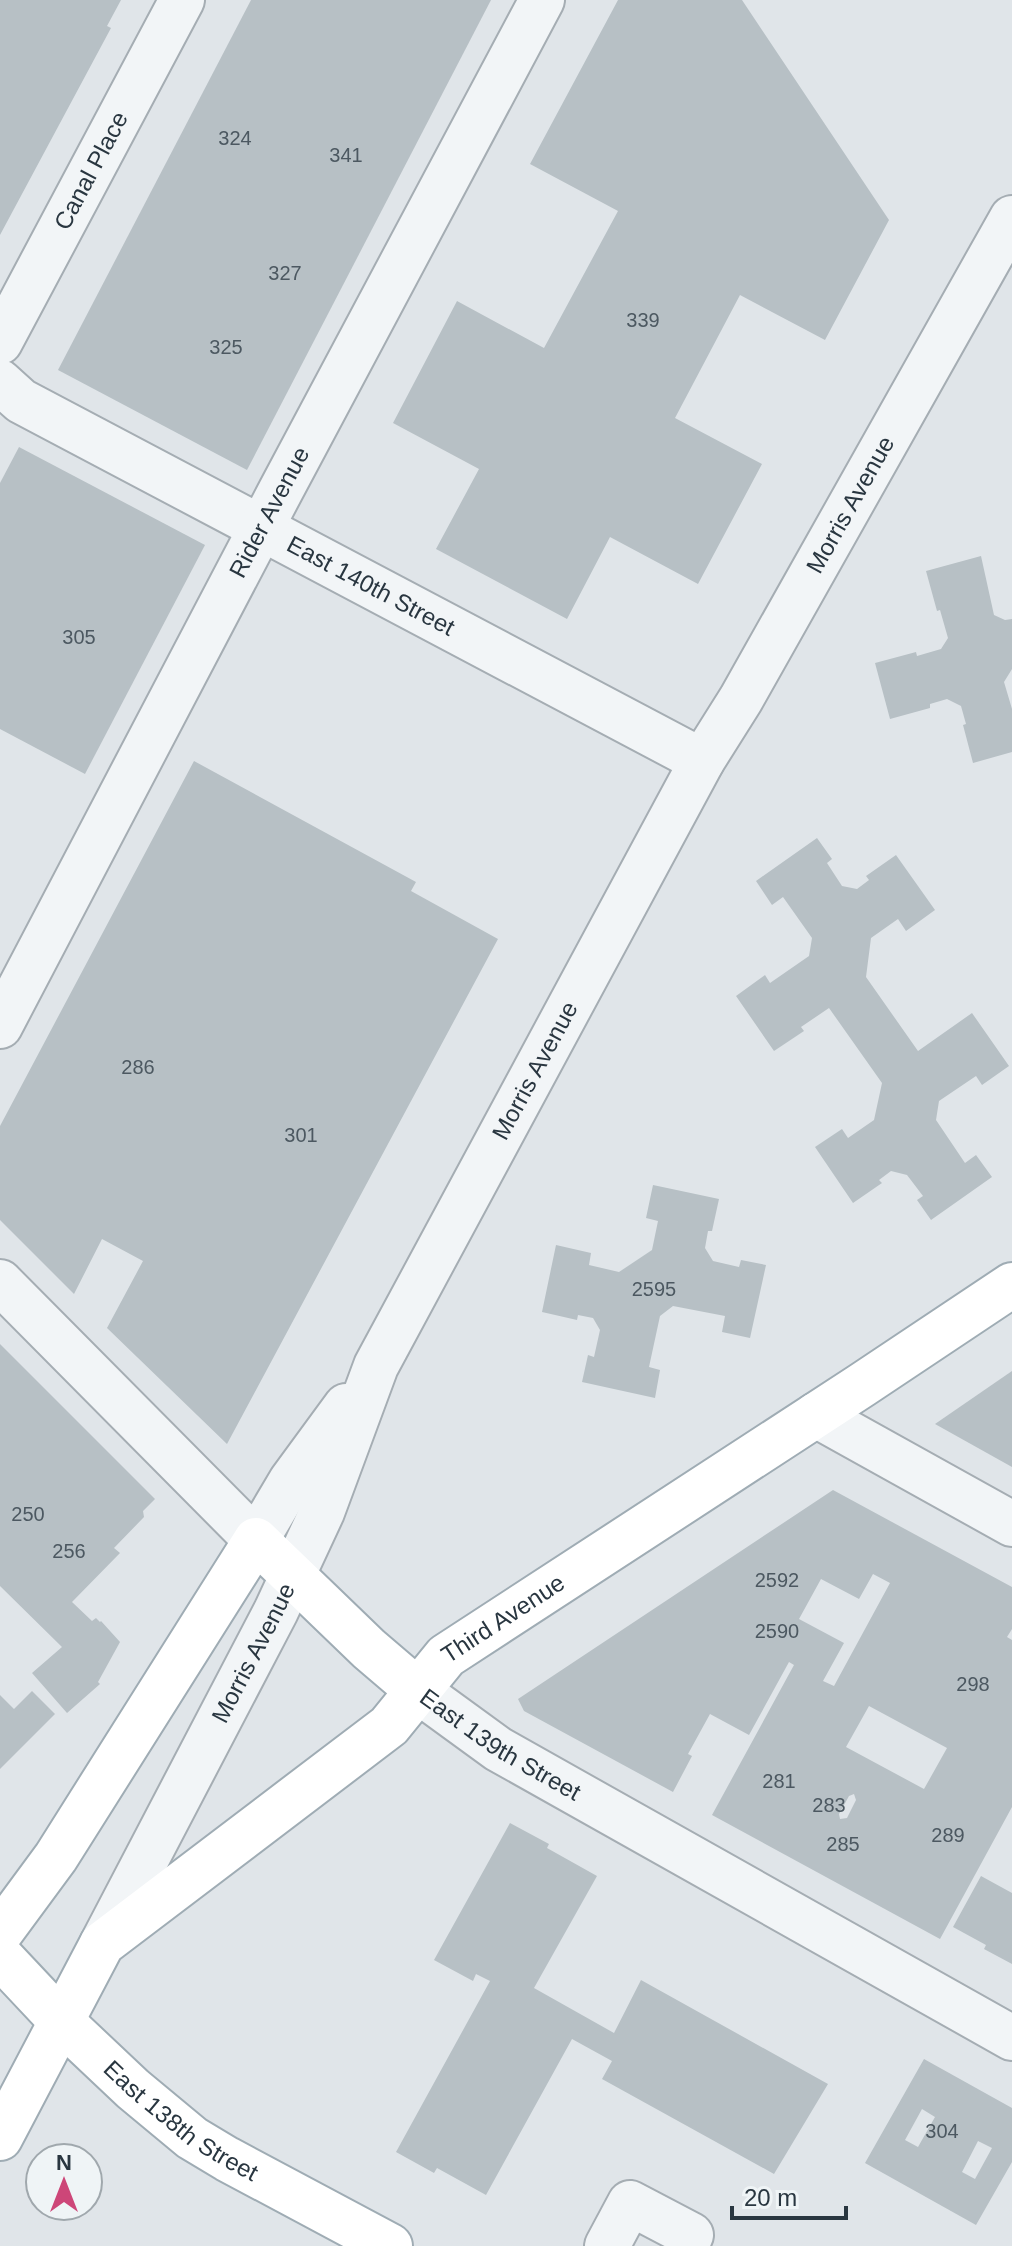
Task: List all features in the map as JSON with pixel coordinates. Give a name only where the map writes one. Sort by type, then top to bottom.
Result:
[{"type":"main road","name":"Third Avenue","points":[[0,2138],[102,1944],[389,1726],[446,1656],[1012,1285]]},
{"type":"main road","name":"East 139th Street","points":[[256,1540],[369,1649],[417,1690]]},
{"type":"main road","name":"Morris Avenue","points":[[0,1933],[56,1857],[256,1540]]},
{"type":"main road","name":"East 138th Street","points":[[0,1956],[62,2022],[133,2089],[192,2138],[390,2246]]},
{"type":"street","name":"Canal Place","points":[[0,342],[182,0]]},
{"type":"street","name":"Rider Avenue","points":[[0,1026],[542,0]]},
{"type":"street","name":"Morris Avenue","points":[[102,1944],[276,1611],[322,1512],[376,1366],[702,761],[741,699],[1012,218]]},
{"type":"street","name":"East 140th Street","points":[[0,382],[21,401],[702,761]]},
{"type":"street","name":"East 139th Street","points":[[0,1282],[256,1540]]},
{"type":"street","points":[[256,1540],[291,1481],[376,1366]]},
{"type":"street","points":[[816,1415],[1012,1524]]},
{"type":"street","name":"East 139th Street","points":[[417,1690],[498,1749],[1012,2038]]},
{"type":"street","points":[[607,2246],[630,2203],[691,2235]]},
{"type":"building","points":[[0,0],[121,0],[107,26],[111,28],[0,235]]},
{"type":"building","points":[[251,0],[491,0],[247,470],[58,370]]},
{"type":"building","points":[[618,0],[742,0],[889,220],[825,340],[740,295],[675,418],[762,464],[698,584],[610,537],[567,619],[436,549],[479,469],[393,423],[457,301],[544,348],[618,211],[530,164]]},
{"type":"building","points":[[19,447],[205,545],[85,774],[0,729],[0,483]]},
{"type":"building","points":[[981,556],[994,615],[1005,620],[1012,619],[1012,669],[1004,682],[1012,709],[1012,752],[973,763],[961,706],[947,699],[930,704],[930,708],[890,719],[875,663],[941,649],[948,638],[926,571]]},
{"type":"building","points":[[194,761],[416,882],[411,891],[498,939],[227,1444],[107,1328],[143,1261],[102,1239],[74,1294],[0,1220],[0,1126]]},
{"type":"building","points":[[817,838],[832,859],[827,863],[842,886],[857,889],[869,880],[866,876],[896,855],[935,910],[906,931],[898,919],[871,938],[866,977],[918,1051],[972,1013],[1009,1066],[982,1085],[976,1076],[939,1101],[936,1120],[965,1163],[976,1155],[992,1177],[931,1220],[917,1200],[923,1196],[907,1175],[891,1171],[879,1180],[882,1183],[853,1203],[815,1147],[842,1129],[848,1138],[874,1120],[882,1083],[829,1008],[801,1027],[804,1031],[774,1051],[736,996],[765,975],[770,983],[809,956],[812,938],[783,897],[772,905],[756,881]]},
{"type":"building","points":[[653,1185],[719,1199],[705,1248],[713,1261],[739,1267],[741,1260],[766,1265],[750,1338],[722,1332],[725,1316],[673,1306],[660,1316],[649,1367],[660,1370],[655,1398],[582,1382],[588,1355],[594,1357],[600,1330],[593,1318],[578,1315],[577,1320],[542,1312],[556,1245],[591,1253],[589,1265],[619,1272],[652,1250],[658,1221],[646,1218]]},
{"type":"building","points":[[0,1344],[155,1499],[143,1511],[144,1517],[114,1548],[120,1553],[72,1602],[92,1621],[96,1618],[101,1621],[120,1642],[98,1682],[100,1684],[67,1713],[32,1673],[62,1647],[0,1586]]},
{"type":"building","points":[[1012,1371],[1012,1467],[935,1424]]},
{"type":"building","points":[[833,1490],[1012,1587],[1012,1629],[1007,1637],[1012,1640],[1012,1807],[940,1939],[712,1815],[794,1665],[789,1662],[749,1735],[710,1714],[688,1754],[692,1756],[673,1792],[524,1711],[518,1699]],"holes":[[[873,1574],[890,1583],[834,1686],[823,1681],[844,1643],[799,1619],[821,1579],[859,1599]],[[869,1706],[947,1748],[924,1789],[846,1747]],[[854,1794],[856,1800],[847,1818],[840,1819],[839,1814],[849,1796]]]},
{"type":"building","points":[[32,1691],[55,1714],[0,1769],[0,1695],[14,1709]]},
{"type":"building","points":[[510,1823],[597,1876],[534,1988],[614,2033],[641,1980],[828,2084],[774,2174],[602,2079],[612,2061],[572,2039],[486,2195],[437,2168],[434,2173],[396,2152],[490,1981],[476,1974],[473,1981],[434,1960]]},
{"type":"building","points":[[981,1876],[1012,1893],[1012,1964],[953,1927]]},
{"type":"building","points":[[924,2059],[1012,2108],[1012,2162],[976,2225],[865,2163]],"holes":[[[922,2109],[935,2117],[918,2147],[905,2140]],[[978,2141],[992,2148],[975,2179],[962,2172]]]}]
